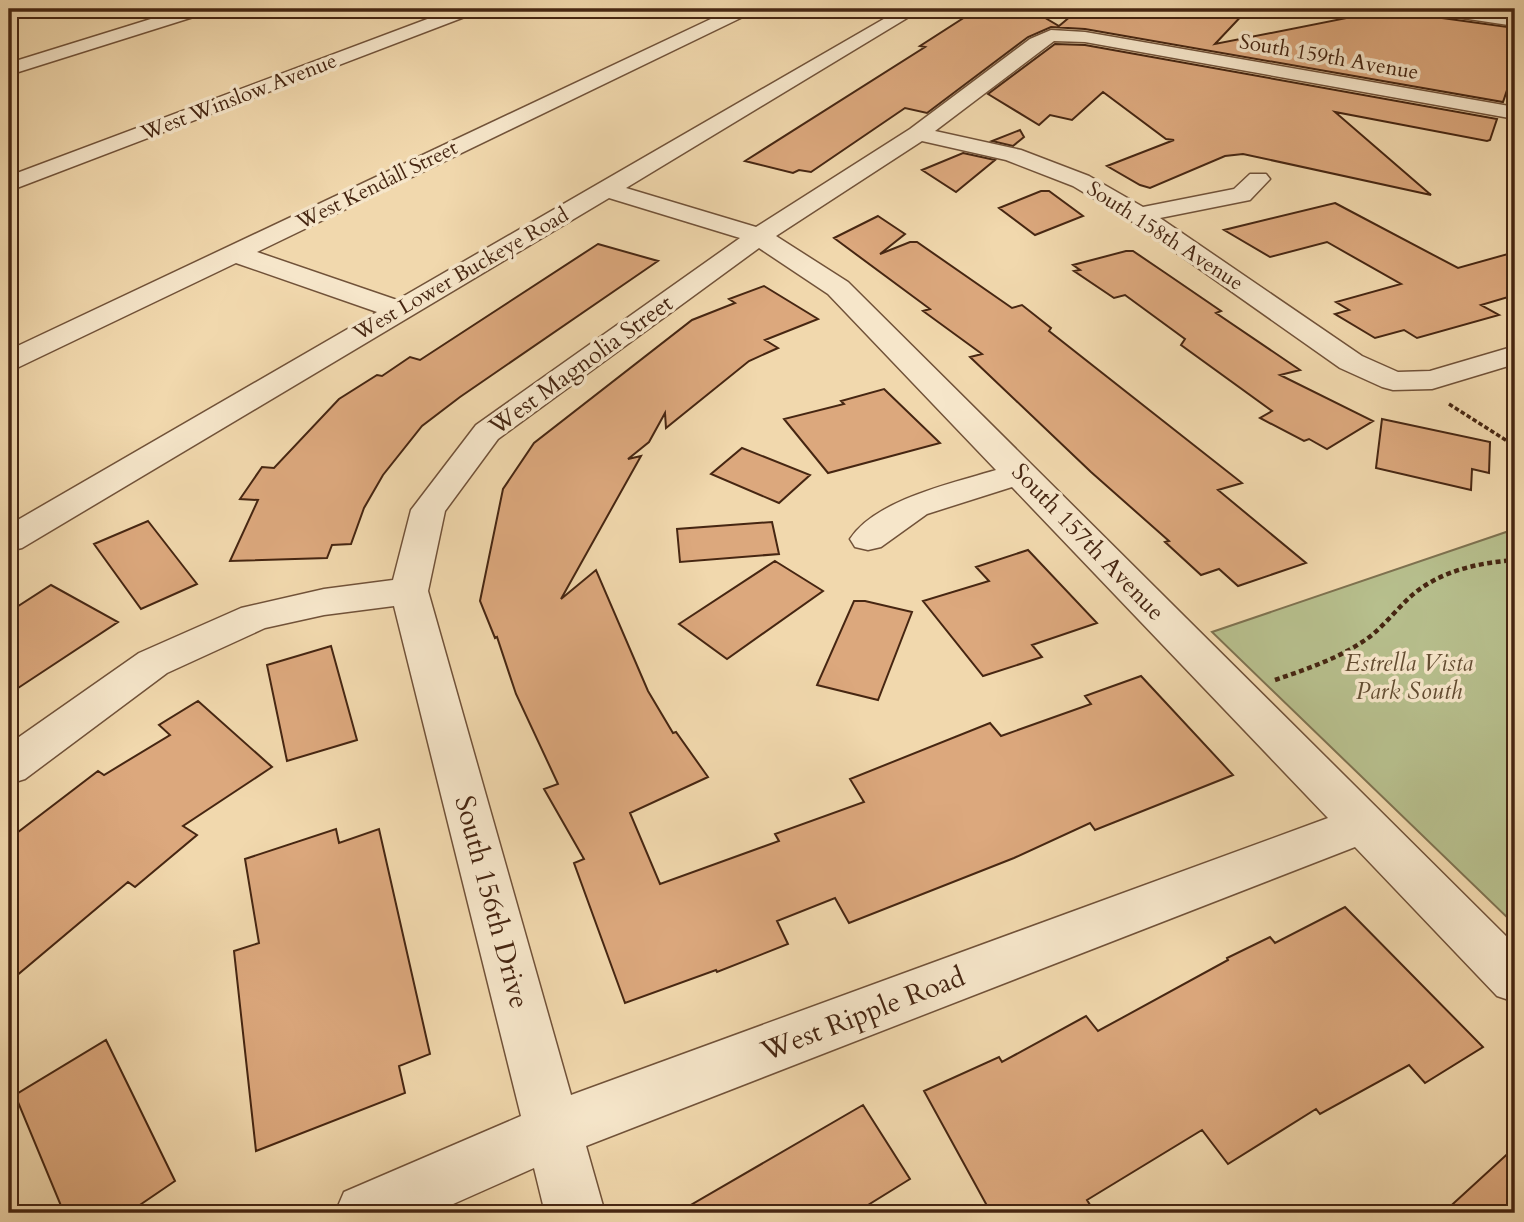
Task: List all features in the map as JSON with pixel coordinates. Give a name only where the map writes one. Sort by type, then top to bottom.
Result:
[{"type":"street","points":[[9,69],[200,9]]},
{"type":"street","name":"West Winslow Avenue","points":[[13,180],[469,9]]},
{"type":"street","name":"West Kendall Street","points":[[9,361],[745,9]]},
{"type":"street","name":"West Lower Buckeye Road","points":[[9,540],[913,9]]},
{"type":"street","points":[[1435,9],[1515,21]]},
{"type":"street","name":"South 159th Avenue","points":[[1051,35],[1085,37],[1515,113]]},
{"type":"street","name":"West Magnolia Street","points":[[409,591],[428,510],[487,432],[759,236],[918,134],[1051,35]]},
{"type":"street","name":"South 158th Avenue","points":[[918,134],[1013,155],[1082,181],[1139,215],[1351,362],[1393,381]]},
{"type":"street","points":[[1139,215],[1242,195],[1258,179]]},
{"type":"street","name":"South 157th Avenue","points":[[606,189],[759,236],[838,288],[1515,979]]},
{"type":"street","points":[[233,253],[399,310]]},
{"type":"street","points":[[1393,381],[1432,380],[1515,355]]},
{"type":"street","points":[[868,539],[915,506],[1020,473]]},
{"type":"street","points":[[9,767],[153,663],[255,617],[324,602],[409,591]]},
{"type":"street","name":"South 156th Drive","points":[[409,591],[575,1213]]},
{"type":"street","name":"West Ripple Road","points":[[365,1213],[552,1131],[1364,824]]},
{"type":"path","points":[[1393,381],[1443,400],[1515,446]]},
{"type":"path","points":[[1237,694],[1346,653],[1384,626],[1416,592],[1442,577],[1482,564],[1515,561]]},
{"type":"green space","name":"Estrella Vista Park South","points":[[1515,529],[1515,925],[1212,632]]},
{"type":"building","points":[[1030,9],[1059,26],[1078,10],[1103,15],[1104,9],[1248,9],[1215,44],[1367,14],[1368,9],[1424,9],[1435,17],[1515,28],[1515,66],[1503,102],[1085,29],[1051,27],[1028,37],[927,113],[905,108],[811,172],[799,170],[793,173],[745,161],[925,47],[920,46],[976,10]]},
{"type":"building","points":[[1055,44],[1085,45],[1497,119],[1490,140],[1487,141],[1335,112],[1431,195],[1243,154],[1225,156],[1150,188],[1107,166],[1174,140],[1166,139],[1103,92],[1072,120],[1050,115],[1039,125],[988,94]]},
{"type":"building","points":[[1020,130],[1024,137],[1013,146],[992,141]]},
{"type":"building","points":[[963,153],[995,160],[956,192],[922,170]]},
{"type":"building","points":[[1041,191],[1049,191],[1083,216],[1035,235],[999,208]]},
{"type":"building","points":[[1335,203],[1458,268],[1515,252],[1515,295],[1481,305],[1499,315],[1417,338],[1404,330],[1375,338],[1335,314],[1349,310],[1336,302],[1401,284],[1327,242],[1270,257],[1224,230]]},
{"type":"building","points":[[878,216],[905,234],[880,254],[910,242],[917,242],[1012,308],[1022,305],[1051,328],[1049,331],[1242,483],[1218,490],[1306,563],[1238,586],[1219,569],[1201,575],[1165,542],[1169,541],[1091,472],[970,357],[982,354],[923,311],[930,309],[834,238]]},
{"type":"building","points":[[598,244],[658,261],[422,426],[383,475],[364,508],[351,544],[332,545],[327,558],[230,561],[258,500],[240,499],[262,467],[274,468],[339,399],[410,357],[420,360]]},
{"type":"building","points":[[1133,251],[1164,272],[1221,311],[1216,313],[1300,370],[1280,375],[1373,421],[1327,449],[1309,439],[1304,441],[1260,418],[1272,411],[1181,345],[1185,339],[1125,295],[1114,298],[1074,271],[1080,270],[1073,265]]},
{"type":"building","points":[[764,286],[818,319],[765,340],[778,348],[749,361],[666,428],[665,413],[649,442],[628,459],[641,456],[561,599],[596,570],[648,691],[673,733],[676,732],[708,777],[630,813],[660,884],[779,841],[775,834],[864,802],[850,779],[990,723],[1001,736],[1091,704],[1085,696],[1141,676],[1233,775],[1095,830],[1090,823],[1014,858],[849,923],[835,898],[777,921],[788,944],[717,972],[716,970],[625,1003],[574,863],[584,859],[544,789],[558,784],[516,694],[497,637],[495,638],[480,601],[503,489],[534,443],[692,320],[735,303],[729,299]]},
{"type":"building","points":[[884,389],[940,443],[828,473],[784,419],[844,404],[841,401]]},
{"type":"building","points":[[1382,419],[1490,442],[1489,473],[1472,469],[1471,490],[1376,468]]},
{"type":"building","points":[[742,448],[810,475],[779,503],[711,474]]},
{"type":"building","points":[[148,521],[197,584],[141,609],[94,544]]},
{"type":"building","points":[[772,522],[779,554],[680,562],[677,529]]},
{"type":"building","points":[[1028,550],[1097,623],[1032,645],[1042,657],[983,676],[923,601],[989,581],[976,567]]},
{"type":"building","points":[[775,561],[823,591],[727,659],[679,624]]},
{"type":"building","points":[[51,585],[118,622],[9,694],[9,612]]},
{"type":"building","points":[[854,601],[912,612],[878,700],[817,685]]},
{"type":"building","points":[[331,646],[357,740],[287,761],[267,665]]},
{"type":"building","points":[[198,701],[272,767],[183,826],[197,835],[135,887],[128,882],[9,982],[9,839],[98,771],[104,775],[170,735],[159,725]]},
{"type":"building","points":[[336,829],[339,843],[379,829],[430,1054],[399,1066],[405,1093],[256,1151],[234,951],[259,943],[245,859]]},
{"type":"building","points":[[1345,907],[1483,1047],[1425,1083],[1409,1065],[1320,1114],[1316,1109],[1228,1164],[1202,1130],[1087,1200],[1095,1213],[991,1213],[924,1091],[999,1057],[1002,1062],[1086,1016],[1098,1031],[1228,960],[1227,958],[1270,937],[1275,943]]},
{"type":"building","points":[[106,1040],[175,1181],[128,1213],[64,1213],[15,1095]]},
{"type":"building","points":[[863,1105],[910,1179],[855,1213],[677,1213]]},
{"type":"building","points":[[1515,1147],[1515,1213],[1443,1213]]}]
